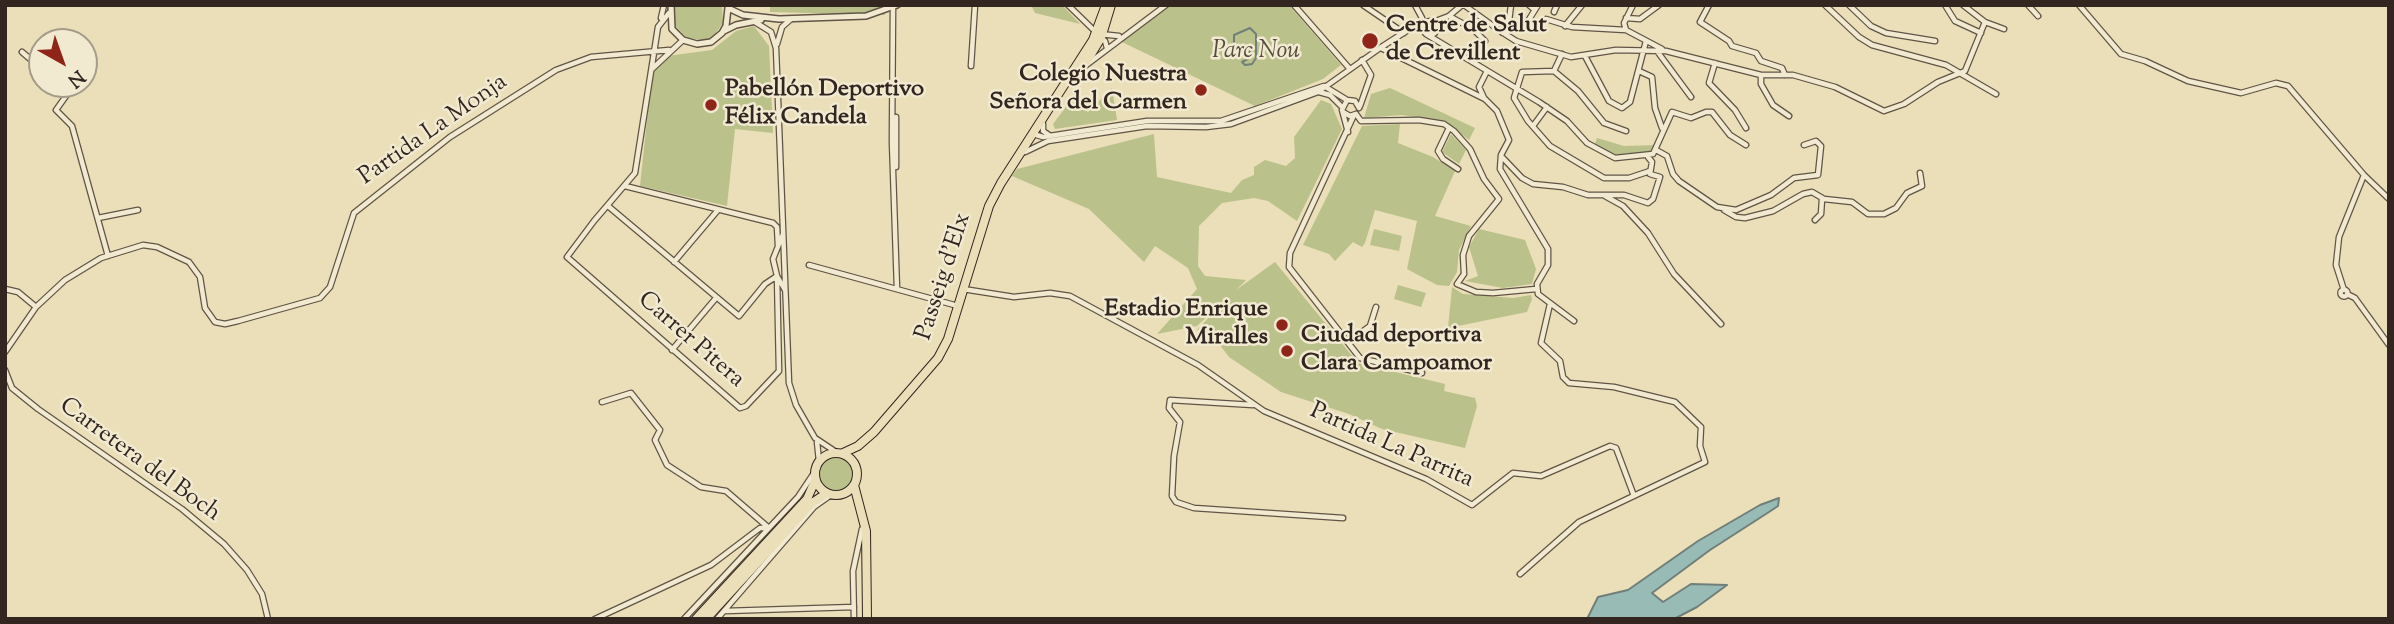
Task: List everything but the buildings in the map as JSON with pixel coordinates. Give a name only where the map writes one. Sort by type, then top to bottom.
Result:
[{"type":"highway","name":"Passeig d'Elx","points":[[874,432],[938,358],[948,339],[983,220],[994,196],[1099,35],[1106,5]]},
{"type":"highway","name":"Passeig d'Elx","points":[[994,196],[1081,69],[1111,5]]},
{"type":"highway","points":[[696,619],[807,499],[819,461],[858,446],[874,432]]},
{"type":"highway","points":[[867,619],[864,521],[854,485],[855,464],[874,432]]},
{"type":"highway","points":[[839,453],[855,464]]},
{"type":"highway","points":[[815,477],[831,495],[854,505],[864,521]]},
{"type":"highway","points":[[706,619],[812,503],[831,495],[846,493],[854,485]]},
{"type":"street","points":[[664,5],[650,72],[635,173],[608,206],[739,316],[765,284],[777,276]]},
{"type":"street","points":[[671,5],[669,13],[672,29],[683,40],[704,44],[736,25],[752,21],[866,16],[894,6],[894,97],[898,142],[895,186],[897,289]]},
{"type":"street","points":[[971,66],[975,5]]},
{"type":"street","points":[[1069,5],[1099,35],[1107,47]]},
{"type":"street","points":[[1081,69],[1166,5]]},
{"type":"street","points":[[1294,5],[1349,68]]},
{"type":"street","points":[[1363,5],[1405,32],[1426,34],[1439,41],[1547,107],[1567,121],[1587,143],[1615,158],[1648,156],[1656,150],[1670,112],[1691,118],[1708,111],[1717,116],[1726,130],[1746,145]]},
{"type":"street","points":[[1415,5],[1422,18]]},
{"type":"street","points":[[1505,30],[1511,5]]},
{"type":"street","points":[[1528,21],[1537,7],[1529,5]]},
{"type":"street","points":[[1554,12],[1558,5]]},
{"type":"street","points":[[1565,26],[1581,5]]},
{"type":"street","points":[[1626,30],[1626,18],[1633,5]]},
{"type":"street","points":[[1626,18],[1640,19],[1659,5]]},
{"type":"street","points":[[1709,5],[1700,22],[1729,41],[1732,46],[1756,53],[1761,61],[1782,68],[1784,75]]},
{"type":"street","points":[[1849,5],[1871,26],[1886,33],[1935,41]]},
{"type":"street","points":[[1945,5],[1955,21],[1981,33]]},
{"type":"street","points":[[1963,5],[1985,22],[2004,30]]},
{"type":"street","points":[[2028,5],[2038,16]]},
{"type":"street","points":[[2079,5],[2121,54],[2145,61],[2188,81],[2241,93],[2276,83],[2288,86],[2364,175],[2389,199]]},
{"type":"street","points":[[1150,6],[1156,10]]},
{"type":"street","points":[[1024,152],[1048,141],[1147,126],[1222,126],[1318,92],[1349,68],[1405,32],[1449,16],[1462,6],[1505,30],[1516,41],[1562,54],[1585,56],[1616,50],[1666,51]]},
{"type":"street","points":[[1827,6],[1858,37],[1872,46],[1931,59],[1996,94]]},
{"type":"street","points":[[727,7],[733,13],[767,19]]},
{"type":"street","points":[[722,33],[726,26],[727,7]]},
{"type":"street","points":[[661,20],[669,13]]},
{"type":"street","points":[[1449,16],[1473,29],[1485,41]]},
{"type":"street","points":[[776,48],[782,27],[792,18]]},
{"type":"street","points":[[779,19],[782,27]]},
{"type":"street","points":[[1546,19],[1565,26],[1626,30],[1666,51],[1761,75],[1784,75],[1835,87],[1884,111],[1904,104],[1938,82],[1969,67],[1985,22]]},
{"type":"street","points":[[752,21],[771,32],[776,48],[789,383],[796,405],[815,438],[819,461]]},
{"type":"street","points":[[1430,23],[1437,25],[1439,41]]},
{"type":"street","points":[[1426,34],[1423,28],[1430,23]]},
{"type":"street","points":[[1426,34],[1437,29]]},
{"type":"street","points":[[1099,35],[1123,35]]},
{"type":"street","points":[[650,72],[669,50],[683,40]]},
{"type":"street","points":[[1585,56],[1609,101],[1622,108],[1630,102],[1646,41]]},
{"type":"street","points":[[1380,48],[1485,99]]},
{"type":"street","name":"Partida La Monja","points":[[108,256],[143,246],[157,247],[182,258],[195,269],[202,285],[205,308],[215,322],[225,324],[320,298],[330,288],[354,214],[450,137],[556,70],[591,57],[669,50]]},
{"type":"street","points":[[1656,51],[1691,97]]},
{"type":"street","points":[[22,52],[28,57]]},
{"type":"street","points":[[1554,71],[1562,54]]},
{"type":"street","points":[[1362,60],[1371,75],[1348,133],[1288,261],[1292,272],[1364,360],[1422,373]]},
{"type":"street","points":[[1716,63],[1709,83],[1735,110],[1746,128]]},
{"type":"street","points":[[1487,71],[1479,87],[1485,99],[1497,111],[1509,141],[1500,155],[1500,169],[1548,249],[1548,265],[1536,289]]},
{"type":"street","points":[[1500,155],[1527,182],[1604,195],[1624,195],[1650,203],[1660,177],[1650,171],[1629,178],[1604,177],[1550,146],[1533,127],[1514,97],[1525,71],[1554,71],[1578,91],[1604,123],[1626,131]]},
{"type":"street","points":[[1639,71],[1652,77],[1655,108],[1663,129]]},
{"type":"street","points":[[1761,75],[1761,84],[1773,105],[1789,116]]},
{"type":"street","points":[[1327,84],[1332,91],[1347,100],[1355,101],[1356,113],[1361,121],[1403,118],[1434,122],[1450,128],[1470,149],[1484,179],[1499,199],[1469,236],[1464,255],[1464,274],[1457,284],[1476,292],[1536,289]]},
{"type":"street","points":[[1034,135],[1147,121],[1221,121],[1327,84]]},
{"type":"street","points":[[1318,92],[1330,95],[1342,110],[1348,133]]},
{"type":"street","points":[[5,352],[36,307],[82,267],[108,256],[72,127],[56,110],[65,98]]},
{"type":"street","points":[[1342,110],[1347,100]]},
{"type":"street","points":[[1533,127],[1547,107]]},
{"type":"street","points":[[1342,110],[1356,113]]},
{"type":"street","points":[[1044,124],[1043,131],[1050,135]]},
{"type":"street","points":[[1450,128],[1438,151],[1443,159],[1458,169]]},
{"type":"street","points":[[1034,135],[1048,141]]},
{"type":"street","points":[[1717,206],[1743,209],[1771,195],[1794,178],[1818,175],[1821,146],[1816,141],[1804,145]]},
{"type":"street","points":[[1656,150],[1667,156],[1676,177],[1740,219],[1773,211],[1803,194],[1812,192],[1822,198],[1852,202],[1868,214],[1884,214],[1896,208],[1907,193],[1922,186],[1920,173]]},
{"type":"street","points":[[1648,156],[1652,162],[1650,171]]},
{"type":"street","points":[[2364,175],[2339,237],[2336,265],[2346,292],[2355,298],[2389,345]]},
{"type":"street","points":[[625,186],[773,223],[777,227],[778,246]]},
{"type":"street","points":[[1604,195],[1623,206],[1648,233],[1674,274],[1721,324]]},
{"type":"street","points":[[1815,220],[1821,214],[1822,198]]},
{"type":"street","name":"Carrer Pitera","points":[[608,206],[567,257],[740,408],[746,406],[779,371],[777,276]]},
{"type":"street","points":[[98,218],[138,210]]},
{"type":"street","points":[[674,262],[718,210]]},
{"type":"street","points":[[784,233],[773,259],[777,276],[786,292]]},
{"type":"street","points":[[809,265],[958,306]]},
{"type":"street","points":[[5,289],[18,292],[36,307]]},
{"type":"street","name":"Partida La Parrita","points":[[963,289],[1014,297],[1050,293],[1070,296],[1198,365],[1255,405],[1426,479],[1472,505],[1513,473],[1541,476],[1610,446],[1616,448],[1634,496]]},
{"type":"street","points":[[1536,289],[1550,304],[1574,321]]},
{"type":"street","points":[[672,350],[716,298]]},
{"type":"street","points":[[1520,574],[1579,522],[1705,462],[1700,446],[1701,427],[1675,402],[1615,387],[1569,383],[1563,377],[1560,361],[1541,343],[1550,304]]},
{"type":"street","points":[[1348,341],[1349,343],[1370,326],[1376,307]]},
{"type":"street","name":"Carretera del Boch","points":[[5,370],[12,388],[38,409],[182,509],[224,544],[247,570],[262,594],[268,619]]},
{"type":"street","points":[[602,402],[631,393],[660,430],[655,440],[667,465],[701,487],[726,491],[769,528]]},
{"type":"street","name":"Partida La Parrita","points":[[1255,405],[1170,400],[1169,408],[1180,422],[1174,456],[1172,496],[1176,502],[1194,509],[1343,518]]},
{"type":"street","points":[[815,438],[839,453]]},
{"type":"street","points":[[684,619],[815,477]]},
{"type":"street","points":[[718,619],[814,507],[831,495]]},
{"type":"street","points":[[854,619],[853,571],[864,521]]},
{"type":"street","points":[[595,619],[711,565],[760,528],[769,528]]},
{"type":"street","points":[[724,611],[854,607]]},
{"type":"green space","points":[[675,5],[722,5],[723,23],[713,37],[705,40],[687,38],[675,26]]},
{"type":"green space","points":[[770,5],[885,5],[885,15],[770,12]]},
{"type":"green space","points":[[1031,5],[1062,5],[1080,24],[1035,13]]},
{"type":"green space","name":"Parc Nou","points":[[1170,5],[1289,5],[1341,65],[1323,79],[1255,106],[1122,42],[1156,12]]},
{"type":"green space","name":"Pabellón Deportivo Félix Candela","points":[[754,26],[769,46],[773,133],[735,129],[727,206],[640,186],[652,72],[667,56],[712,50],[736,31]]},
{"type":"green space","points":[[1112,88],[1117,120],[1055,129],[1053,124],[1071,100],[1088,112]]},
{"type":"green space","points":[[1390,88],[1475,128],[1469,140],[1446,122],[1402,115],[1364,118],[1371,94]]},
{"type":"green space","points":[[1321,100],[1331,104],[1342,129],[1297,221],[1268,201],[1254,198],[1222,203],[1199,226],[1198,266],[1205,276],[1246,280],[1236,290],[1275,262],[1358,363],[1445,384],[1444,391],[1475,398],[1477,406],[1465,448],[1382,429],[1349,414],[1281,392],[1229,357],[1210,332],[1197,330],[1228,297],[1197,326],[1157,334],[1197,289],[1188,268],[1155,246],[1144,262],[1089,209],[1012,176],[1017,169],[1154,134],[1157,177],[1231,193],[1242,180],[1254,175],[1254,167],[1265,160],[1286,166],[1295,158],[1294,137]]},
{"type":"green space","points":[[1400,124],[1398,143],[1433,157],[1455,171],[1435,216],[1471,226],[1459,250],[1457,272],[1449,286],[1437,285],[1407,269],[1417,221],[1375,210],[1362,247],[1353,242],[1335,261],[1329,254],[1303,245],[1362,126]]},
{"type":"green space","points":[[1451,134],[1466,150],[1459,164],[1442,152]]},
{"type":"green space","points":[[1597,138],[1624,146],[1658,145],[1653,154],[1615,158],[1594,147]]},
{"type":"green space","points":[[1374,229],[1402,236],[1399,251],[1370,245]]},
{"type":"green space","points":[[1479,229],[1525,240],[1536,269],[1532,284],[1503,288],[1465,281],[1478,276],[1469,247]]},
{"type":"green space","points":[[1398,285],[1426,293],[1421,307],[1394,299]]},
{"type":"green space","points":[[1452,287],[1463,294],[1513,298],[1531,295],[1532,299],[1527,312],[1448,328]]},
{"type":"green space","points":[[836,457],[848,462],[853,474],[848,486],[836,491],[824,486],[819,474],[824,462]]},
{"type":"water","points":[[1779,498],[1778,506],[1710,550],[1652,593],[1663,602],[1691,584],[1727,585],[1697,607],[1674,619],[1587,619],[1598,597],[1628,590],[1698,541],[1760,505]]},
{"type":"waterway","points":[[1250,28],[1256,34],[1256,58],[1252,64],[1245,65],[1242,62],[1248,59],[1251,47],[1236,57],[1230,50],[1234,35],[1250,28]]},
{"type":"place","name":"Centre de Salut de Crevillent","points":[[1370,41]]},
{"type":"place","name":"Colegio Nuestra Señora del Carmen","points":[[1201,90]]},
{"type":"place","name":"Pabellón Deportivo Félix Candela","points":[[711,105]]},
{"type":"place","name":"Estadio Enrique Miralles","points":[[1282,325]]},
{"type":"place","name":"Ciudad deportiva Clara Campoamor","points":[[1287,351]]}]
